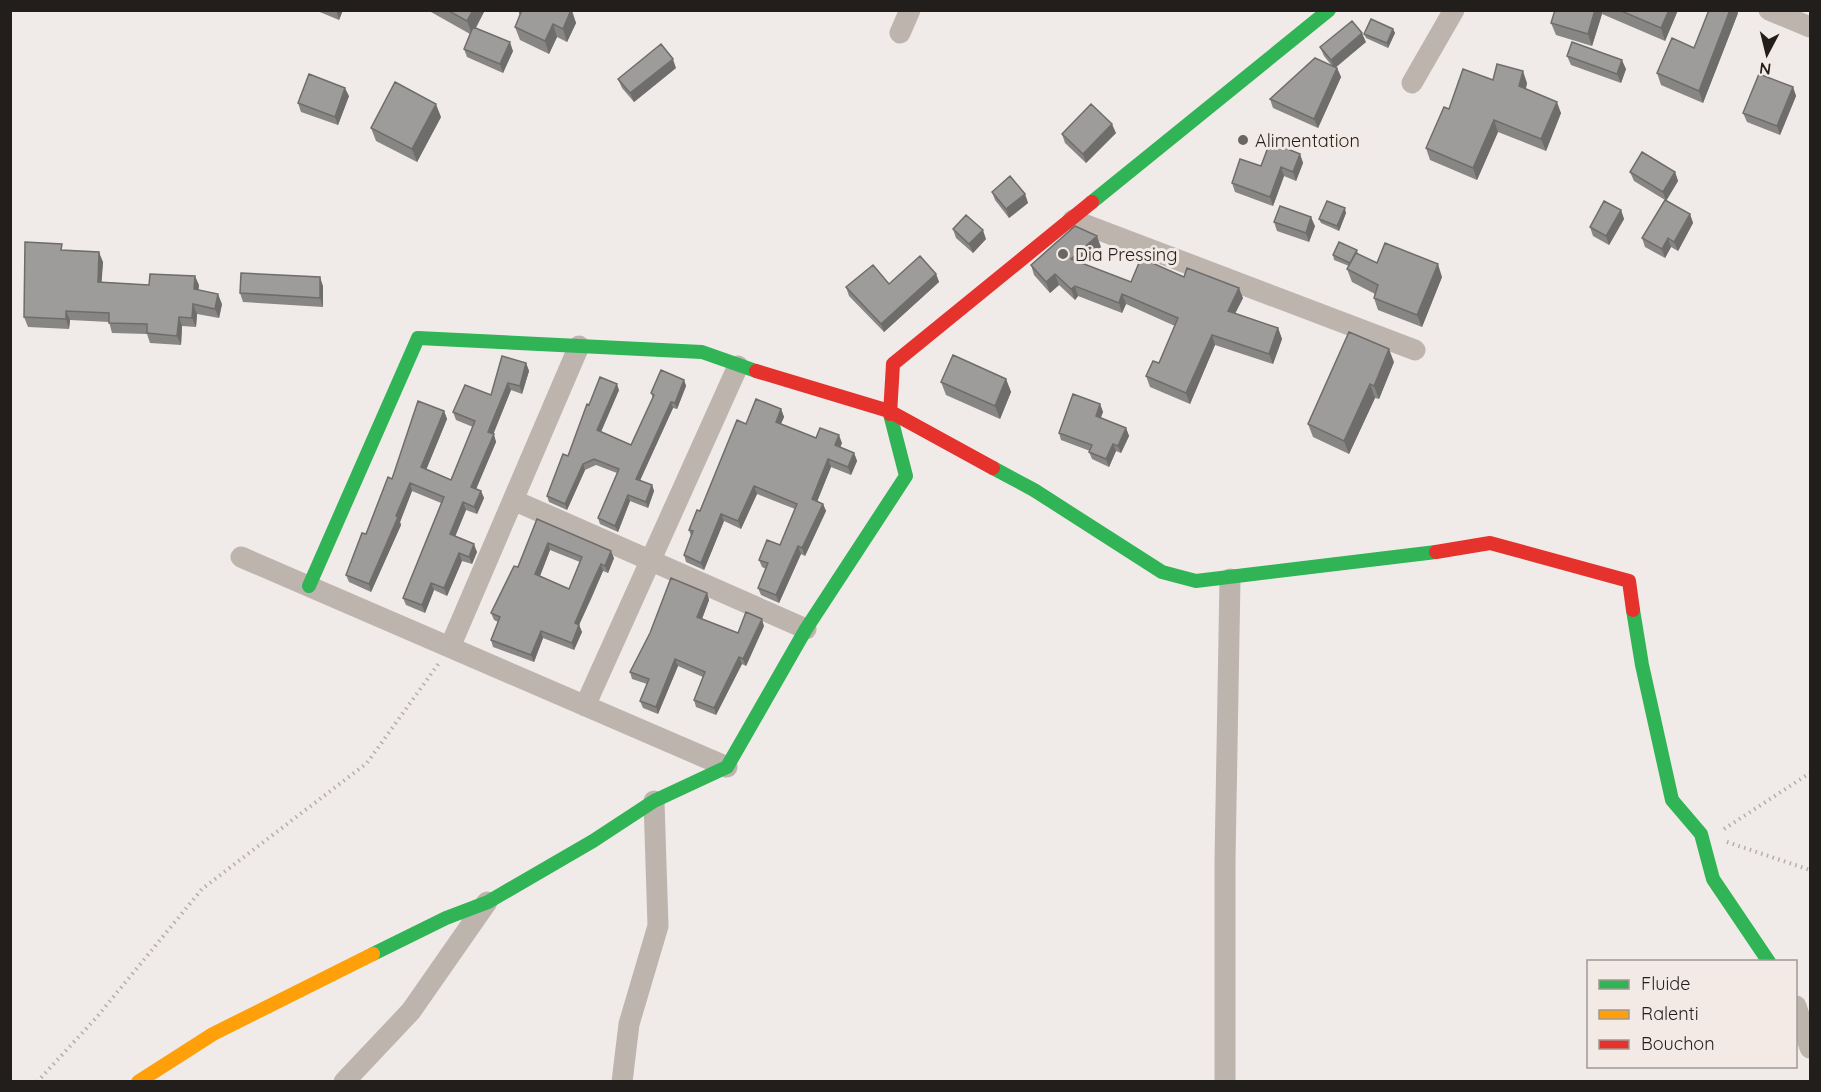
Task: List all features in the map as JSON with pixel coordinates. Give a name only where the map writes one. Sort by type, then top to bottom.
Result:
[{"type":"street","points":[[900,33],[910,10]]},
{"type":"street","points":[[138,1082],[213,1034],[446,918],[488,902],[593,841],[654,801],[727,767],[806,629],[906,476],[889,411],[893,364],[1329,10]]},
{"type":"street","points":[[1412,83],[1454,10]]},
{"type":"street","points":[[1769,10],[1810,27]]},
{"type":"street","points":[[1073,220],[1415,350]]},
{"type":"street","points":[[309,586],[418,338],[702,352],[738,366],[889,411],[1034,490],[1162,572],[1196,581],[1230,579],[1401,558],[1490,543],[1629,580],[1642,665],[1672,800],[1701,834],[1713,879],[1768,960]]},
{"type":"street","points":[[450,647],[579,346]]},
{"type":"street","points":[[585,706],[738,366]]},
{"type":"street","points":[[513,500],[806,629]]},
{"type":"street","points":[[241,557],[727,767]]},
{"type":"street","points":[[1225,1082],[1225,861],[1230,579]]},
{"type":"street","points":[[622,1082],[629,1024],[658,926],[654,801]]},
{"type":"street","points":[[344,1082],[411,1011],[488,902]]},
{"type":"street","points":[[1797,1009],[1810,1048]]},
{"type":"path","points":[[37,1082],[96,1018],[202,889],[367,763],[450,647]]},
{"type":"path","points":[[1701,834],[1717,834],[1810,773]]},
{"type":"path","points":[[1701,834],[1810,870]]},
{"type":"building","points":[[447,10],[473,10],[467,21]]},
{"type":"building","points":[[522,10],[571,10],[563,29],[553,24],[545,41],[515,27]]},
{"type":"building","points":[[1555,10],[1595,10],[1588,34],[1551,23]]},
{"type":"building","points":[[1619,10],[1669,10],[1661,28]]},
{"type":"building","points":[[1709,10],[1730,10],[1699,91],[1657,73],[1672,38],[1694,48]]},
{"type":"building","points":[[1371,19],[1393,29],[1387,43],[1364,34]]},
{"type":"building","points":[[1352,21],[1362,33],[1331,60],[1320,47]]},
{"type":"building","points":[[473,27],[510,42],[500,64],[464,49]]},
{"type":"building","points":[[1572,42],[1622,60],[1617,74],[1567,56]]},
{"type":"building","points":[[661,44],[673,59],[630,93],[618,79]]},
{"type":"building","points":[[1315,58],[1337,68],[1314,119],[1270,99]]},
{"type":"building","points":[[1497,64],[1523,71],[1519,86],[1557,102],[1541,139],[1494,120],[1473,168],[1426,148],[1444,107],[1449,109],[1463,69],[1493,80]]},
{"type":"building","points":[[309,74],[345,88],[335,117],[298,103]]},
{"type":"building","points":[[1759,74],[1793,87],[1777,126],[1743,113]]},
{"type":"building","points":[[395,82],[436,104],[412,149],[371,128]]},
{"type":"building","points":[[1091,104],[1112,124],[1083,154],[1062,134]]},
{"type":"building","points":[[1270,142],[1300,154],[1293,172],[1281,167],[1270,197],[1232,183],[1240,159],[1261,166]]},
{"type":"building","points":[[1642,152],[1675,172],[1663,192],[1630,172]]},
{"type":"building","points":[[1010,176],[1025,194],[1006,209],[992,192]]},
{"type":"building","points":[[1665,200],[1690,214],[1674,242],[1668,238],[1662,249],[1642,238]]},
{"type":"building","points":[[1327,201],[1345,208],[1337,226],[1319,219]]},
{"type":"building","points":[[1604,201],[1621,210],[1606,236],[1590,227]]},
{"type":"building","points":[[1280,206],[1311,217],[1306,233],[1274,222]]},
{"type":"building","points":[[966,215],[983,230],[969,244],[953,229]]},
{"type":"building","points":[[1075,226],[1097,236],[1071,259],[1131,282],[1141,258],[1184,277],[1187,268],[1239,288],[1228,311],[1278,328],[1269,354],[1212,335],[1186,393],[1146,376],[1153,361],[1159,363],[1178,318],[1122,294],[1119,303],[1075,286],[1071,289],[1055,274],[1046,282],[1031,265]]},
{"type":"building","points":[[25,242],[62,244],[61,250],[99,252],[98,282],[149,285],[150,274],[195,276],[194,289],[218,294],[215,309],[193,304],[192,318],[179,317],[177,336],[147,333],[147,324],[109,323],[109,313],[66,311],[66,319],[24,317]]},
{"type":"building","points":[[1339,242],[1357,250],[1350,263],[1333,255]]},
{"type":"building","points":[[1385,243],[1438,264],[1417,315],[1374,298],[1378,285],[1347,269],[1356,253],[1377,263]]},
{"type":"building","points":[[920,256],[936,274],[881,324],[846,287],[873,265],[889,284]]},
{"type":"building","points":[[241,273],[320,277],[320,298],[240,293]]},
{"type":"building","points":[[1349,332],[1389,349],[1374,386],[1370,384],[1344,441],[1308,424]]},
{"type":"building","points":[[953,355],[1006,379],[995,406],[941,382]]},
{"type":"building","points":[[502,356],[526,363],[520,386],[508,383],[488,432],[494,434],[471,487],[481,491],[474,507],[463,502],[450,534],[474,544],[469,557],[459,553],[444,588],[431,583],[422,605],[403,598],[444,497],[410,483],[369,584],[346,575],[362,533],[366,534],[388,477],[392,479],[418,401],[444,411],[421,467],[451,480],[475,421],[453,412],[465,385],[491,395]]},
{"type":"building","points":[[661,370],[684,380],[675,403],[671,402],[636,479],[652,485],[646,502],[628,495],[615,526],[598,518],[619,469],[594,459],[583,464],[565,504],[547,496],[563,454],[568,456],[587,404],[589,405],[600,377],[617,384],[597,430],[631,445],[654,395],[651,393]]},
{"type":"building","points":[[1073,394],[1100,404],[1096,416],[1126,428],[1118,446],[1113,444],[1106,459],[1089,452],[1092,445],[1059,433]]},
{"type":"building","points":[[756,399],[781,409],[776,422],[816,438],[820,428],[839,435],[835,445],[854,453],[848,467],[828,459],[812,499],[823,504],[802,548],[798,546],[776,595],[758,588],[768,563],[759,560],[767,540],[780,545],[797,504],[754,486],[738,521],[721,514],[701,563],[684,555],[693,531],[689,530],[697,510],[700,511],[737,420],[746,424]]},
{"type":"building","points":[[537,519],[611,551],[605,566],[601,564],[575,623],[579,625],[572,643],[541,631],[531,655],[491,640],[500,617],[491,613],[514,566],[518,567]],"holes":[[[548,543],[582,557],[569,589],[535,574]]]},
{"type":"building","points":[[671,578],[707,593],[697,617],[738,633],[746,612],[762,619],[743,659],[739,657],[714,708],[694,700],[705,672],[675,659],[656,707],[640,701],[649,679],[630,672],[650,633]]},
{"type":"traffic: fast","points":[[1092,202],[1329,10]]},
{"type":"traffic: fast","points":[[309,586],[418,338],[702,352],[756,371]]},
{"type":"traffic: fast","points":[[373,954],[446,918],[488,902],[593,841],[654,801],[727,767],[806,629],[906,476],[890,414]]},
{"type":"traffic: fast","points":[[993,468],[1034,490],[1162,572],[1196,581],[1436,552]]},
{"type":"traffic: fast","points":[[1633,610],[1642,665],[1672,800],[1701,834],[1713,879],[1768,960]]},
{"type":"traffic: slow","points":[[138,1082],[213,1034],[373,954]]},
{"type":"traffic: jam","points":[[890,414],[893,364],[1092,202]]},
{"type":"traffic: jam","points":[[756,371],[889,411],[993,468]]},
{"type":"traffic: jam","points":[[1436,552],[1490,543],[1629,581],[1633,610]]},
{"type":"place","name":"Alimentation","points":[[1243,140]]},
{"type":"place","name":"Dia Pressing","points":[[1063,254]]}]
